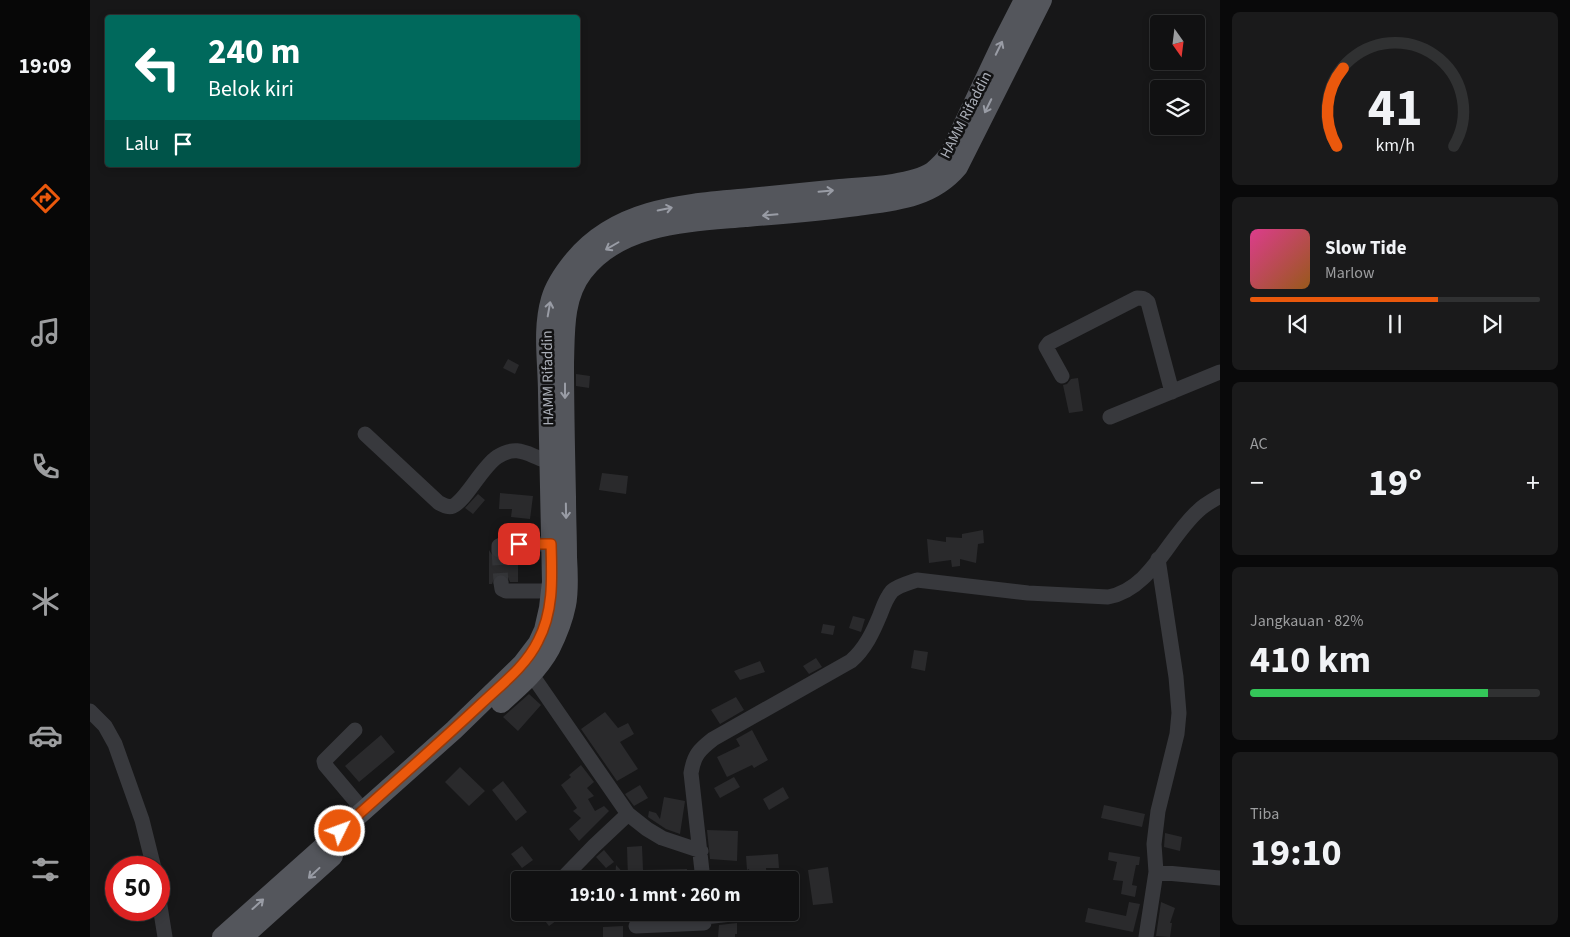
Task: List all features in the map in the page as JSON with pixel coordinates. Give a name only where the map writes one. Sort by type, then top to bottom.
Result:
[{"type":"main road","name":"HAMM Rifaddin","points":[[222,937],[364,810],[397,789],[532,675],[549,651],[566,603],[568,579],[548,388],[546,327],[551,298],[566,270],[584,249],[605,231],[637,216],[713,201],[874,186],[918,178],[930,173],[942,164],[950,153],[1024,0]]},
{"type":"main road","name":"HAMM Rifaddin","points":[[242,937],[290,896],[522,664],[538,643],[544,630],[551,591],[551,544],[566,318],[575,285],[593,260],[616,243],[640,233],[680,223],[898,201],[929,190],[948,178],[958,167],[1042,0]]},
{"type":"street","points":[[1062,376],[1046,346],[1049,343],[1096,318],[1141,298],[1145,298],[1148,302],[1172,392]]},
{"type":"street","points":[[1110,417],[1220,372]]},
{"type":"street","points":[[365,434],[439,503],[447,507],[455,506],[495,458],[511,450],[518,450],[557,462]]},
{"type":"street","points":[[702,871],[691,773],[693,763],[700,749],[714,739],[852,661],[866,645],[885,602],[893,590],[917,580],[1028,593],[1108,596],[1120,594],[1141,581],[1198,510],[1218,500]]},
{"type":"street","points":[[498,550],[499,546],[503,544],[551,544]]},
{"type":"street","points":[[1146,937],[1156,872],[1154,844],[1158,812],[1177,734],[1178,712],[1176,678],[1158,559]]},
{"type":"street","points":[[501,584],[502,589],[506,591],[551,591]]},
{"type":"street","points":[[532,675],[628,814],[662,838],[701,851]]},
{"type":"street","points":[[90,711],[105,726],[115,744],[142,820],[151,856]]},
{"type":"street","points":[[355,730],[324,761],[364,810]]},
{"type":"street","points":[[570,871],[628,814]]},
{"type":"street","points":[[1156,872],[1220,878]]},
{"type":"street","points":[[163,921],[166,937]]},
{"type":"street","points":[[636,926],[704,922]]},
{"type":"building","points":[[508,359],[519,365],[515,374],[503,368]]},
{"type":"building","points":[[576,374],[590,376],[589,388],[576,386]]},
{"type":"building","points":[[1078,378],[1083,411],[1069,413],[1063,385],[1067,384],[1071,379]]},
{"type":"building","points":[[602,473],[628,476],[626,494],[599,490]]},
{"type":"building","points":[[500,493],[533,496],[530,519],[511,517],[512,509],[499,509]]},
{"type":"building","points":[[478,494],[485,500],[473,514],[465,508]]},
{"type":"building","points":[[983,530],[984,543],[978,544],[976,563],[960,559],[960,566],[952,567],[951,560],[929,563],[927,539],[946,542],[946,537],[962,538],[962,534]]},
{"type":"building","points":[[489,550],[494,558],[499,559],[504,558],[508,553],[518,553],[518,582],[510,582],[508,577],[500,574],[495,576],[492,584],[489,584]]},
{"type":"building","points":[[853,616],[865,619],[861,632],[849,628]]},
{"type":"building","points":[[823,624],[835,626],[833,635],[821,633]]},
{"type":"building","points":[[914,650],[928,652],[925,671],[911,668]]},
{"type":"building","points":[[816,658],[822,667],[809,674],[803,666]]},
{"type":"building","points":[[760,661],[765,672],[740,680],[734,671]]},
{"type":"building","points":[[529,694],[541,705],[518,731],[503,717]]},
{"type":"building","points":[[736,697],[744,710],[720,724],[711,710]]},
{"type":"building","points":[[605,712],[618,728],[628,723],[634,734],[620,742],[638,769],[617,781],[581,729]]},
{"type":"building","points":[[752,730],[768,760],[754,768],[752,765],[727,777],[717,757],[740,746],[736,739]]},
{"type":"building","points":[[381,735],[395,752],[359,782],[345,766]]},
{"type":"building","points":[[581,765],[594,782],[587,788],[594,796],[588,799],[595,811],[604,806],[609,811],[579,841],[569,829],[581,818],[573,811],[577,808],[561,785]]},
{"type":"building","points":[[460,767],[485,791],[469,806],[445,782]]},
{"type":"building","points":[[734,777],[740,787],[720,798],[714,788]]},
{"type":"building","points":[[503,781],[527,812],[516,821],[492,790]]},
{"type":"building","points":[[640,785],[648,798],[634,806],[625,794]]},
{"type":"building","points":[[783,787],[789,798],[769,810],[763,799]]},
{"type":"building","points":[[664,797],[685,801],[680,834],[666,829],[648,817],[649,811],[656,813],[660,819]]},
{"type":"building","points":[[1104,805],[1145,814],[1142,827],[1101,818]]},
{"type":"building","points":[[707,830],[738,831],[737,861],[710,859]]},
{"type":"building","points":[[1165,833],[1182,837],[1180,851],[1164,847]]},
{"type":"building","points":[[522,846],[533,860],[522,868],[511,854]]},
{"type":"building","points":[[642,846],[643,870],[687,869],[687,871],[628,871],[627,847]]},
{"type":"building","points":[[604,850],[614,862],[606,868],[596,857]]},
{"type":"building","points":[[1109,852],[1140,857],[1139,865],[1136,865],[1132,885],[1137,886],[1135,897],[1121,894],[1123,881],[1113,880],[1117,862],[1108,860]]},
{"type":"building","points":[[778,854],[779,868],[766,868],[766,871],[749,871],[749,869],[747,870],[746,856]]},
{"type":"building","points":[[616,865],[622,871],[616,871]]},
{"type":"building","points":[[828,867],[833,903],[813,905],[808,870]]},
{"type":"building","points":[[1129,902],[1140,904],[1133,932],[1085,922],[1088,908],[1126,916]]},
{"type":"building","points":[[1161,902],[1175,908],[1170,923],[1172,923],[1170,937],[1156,936]]},
{"type":"building","points":[[545,921],[556,921],[549,926]]},
{"type":"building","points":[[737,923],[737,934],[735,934],[735,937],[718,937],[719,925]]},
{"type":"building","points":[[623,926],[623,937],[603,937],[603,927]]},
{"type":"tunnel","points":[[499,550],[501,583]]},
{"type":"route","points":[[340,831],[454,730],[522,664],[538,643],[544,630],[549,608],[552,582],[551,544],[519,544]]}]
